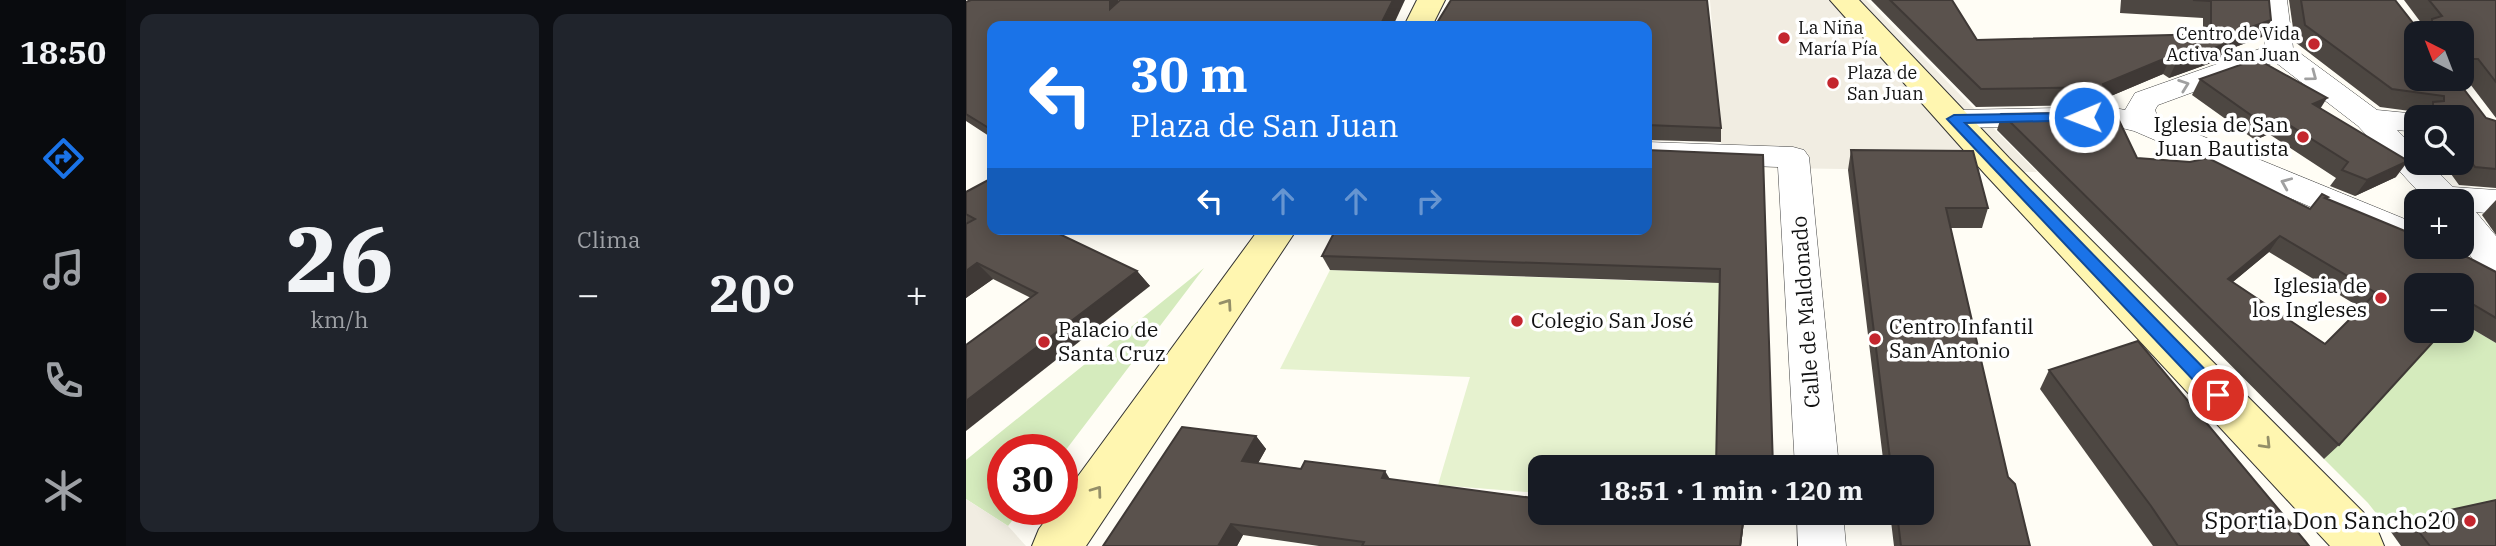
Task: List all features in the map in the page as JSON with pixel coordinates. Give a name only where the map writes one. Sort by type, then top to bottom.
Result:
[{"type":"street","points":[[1420,21],[1431,0]]},
{"type":"street","points":[[1844,0],[1997,166],[2346,528],[2358,546]]},
{"type":"street","points":[[2274,0],[2279,51],[2369,119],[2432,189]]},
{"type":"street","points":[[2144,124],[2140,110],[2146,99],[2279,51]]},
{"type":"street","points":[[1954,119],[2109,117],[2144,124],[2404,232]]},
{"type":"street","points":[[2369,119],[2404,121]]},
{"type":"street","name":"Calle de Maldonado","points":[[1652,152],[1793,157],[1816,455]]},
{"type":"street","points":[[2474,209],[2496,202]]},
{"type":"street","points":[[1057,546],[1275,235]]},
{"type":"street","points":[[2474,236],[2496,261]]},
{"type":"street","points":[[2465,259],[2496,279]]},
{"type":"street","points":[[1821,525],[1822,546]]},
{"type":"green space","points":[[1204,268],[1078,434],[998,434]]},
{"type":"green space","points":[[1330,270],[1705,283],[1720,281],[1717,455],[1528,455],[1528,492],[1438,485],[1470,377],[1280,369]]},
{"type":"green space","points":[[2474,330],[2496,343],[2496,509],[2391,532],[2368,503],[2324,459],[2430,343],[2474,343]]},
{"type":"green space","points":[[987,443],[987,512],[966,499],[966,460]]},
{"type":"shaded area","name":"Plaza de San Juan","points":[[1710,0],[1866,0],[2037,172],[1723,167]]},
{"type":"shaded area","points":[[966,499],[987,512],[987,525],[1006,525],[1026,546],[966,546]]},
{"type":"building","points":[[1110,0],[1110,9],[1120,0],[1393,0],[1382,21],[987,21],[987,127],[966,114],[966,2]]},
{"type":"building","points":[[1451,0],[1707,0],[1721,128],[1652,125],[1652,21],[1438,21]]},
{"type":"building","points":[[1890,0],[1952,0],[1977,40],[2211,34],[2211,1],[2193,0],[2269,0],[2271,20],[2223,37],[2231,42],[2177,61],[2171,56],[2103,84],[2104,87],[1981,89]]},
{"type":"building","points":[[2301,0],[2395,0],[2412,21],[2404,21],[2404,91],[2392,89],[2305,25]]},
{"type":"building","points":[[2429,0],[2496,0],[2496,82],[2478,59],[2474,59],[2474,21],[2432,21],[2442,16]]},
{"type":"building","points":[[2257,59],[2327,98],[2313,104],[2404,159],[2404,163],[2367,180],[2342,170],[2348,162],[2278,118],[2265,125],[2200,79]]},
{"type":"building","points":[[2407,91],[2465,91],[2486,118],[2496,121],[2496,169],[2474,166],[2474,105],[2433,105],[2433,102],[2444,101],[2444,96]]},
{"type":"building","name":"Iglesia de los Ingleses","points":[[2115,112],[2137,158],[2190,162],[2208,158],[2310,209],[2322,194],[2328,197],[2325,198],[2404,231],[2404,259],[2471,259],[2496,272],[2496,318],[2474,305],[2474,273],[2404,273],[2404,343],[2432,343],[2339,445],[2002,114]],"holes":[[[2280,236],[2376,293],[2325,344],[2228,279]]]},
{"type":"building","points":[[1652,150],[1763,155],[1773,455],[1716,455],[1720,269],[1322,256],[1333,235],[1652,235]]},
{"type":"building","points":[[1851,150],[1973,151],[1988,208],[1946,208],[2008,477],[2015,484],[2030,546],[1901,546],[1898,525],[1934,525],[1934,455],[1889,455]]},
{"type":"building","name":"Palacio de Santa Cruz","points":[[987,181],[987,235],[1062,235],[1137,271],[966,401],[966,345],[1037,293],[977,263],[966,271],[966,224],[975,219],[966,214],[966,192]]},
{"type":"building","points":[[2138,341],[2309,546],[2178,546],[2049,370]]},
{"type":"building","points":[[1182,427],[1256,436],[1242,461],[1301,469],[1305,461],[1385,471],[1382,478],[1528,497],[1528,525],[1743,525],[1740,546],[1362,546],[1364,542],[1231,524],[1218,546],[1103,546]]},
{"type":"building","name":"Sportia Don Sancho20","points":[[2496,500],[2496,546],[2430,546],[2409,519]]},
{"type":"place","name":"La Niña María Pía","points":[[1784,38]]},
{"type":"place","name":"Centro de Vida Activa San Juan","points":[[2314,44]]},
{"type":"place","name":"Plaza de San Juan","points":[[1833,83]]},
{"type":"place","name":"Iglesia de San Juan Bautista","points":[[2303,137]]},
{"type":"place","name":"Iglesia de los Ingleses","points":[[2381,298]]},
{"type":"place","name":"Colegio San José","points":[[1517,321]]},
{"type":"place","name":"Centro Infantil San Antonio","points":[[1875,339]]},
{"type":"place","name":"Palacio de Santa Cruz","points":[[1044,342]]},
{"type":"place","name":"Sportia Don Sancho20","points":[[2470,521]]},
{"type":"route","points":[[2084,117],[1954,119],[2218,395]]}]
